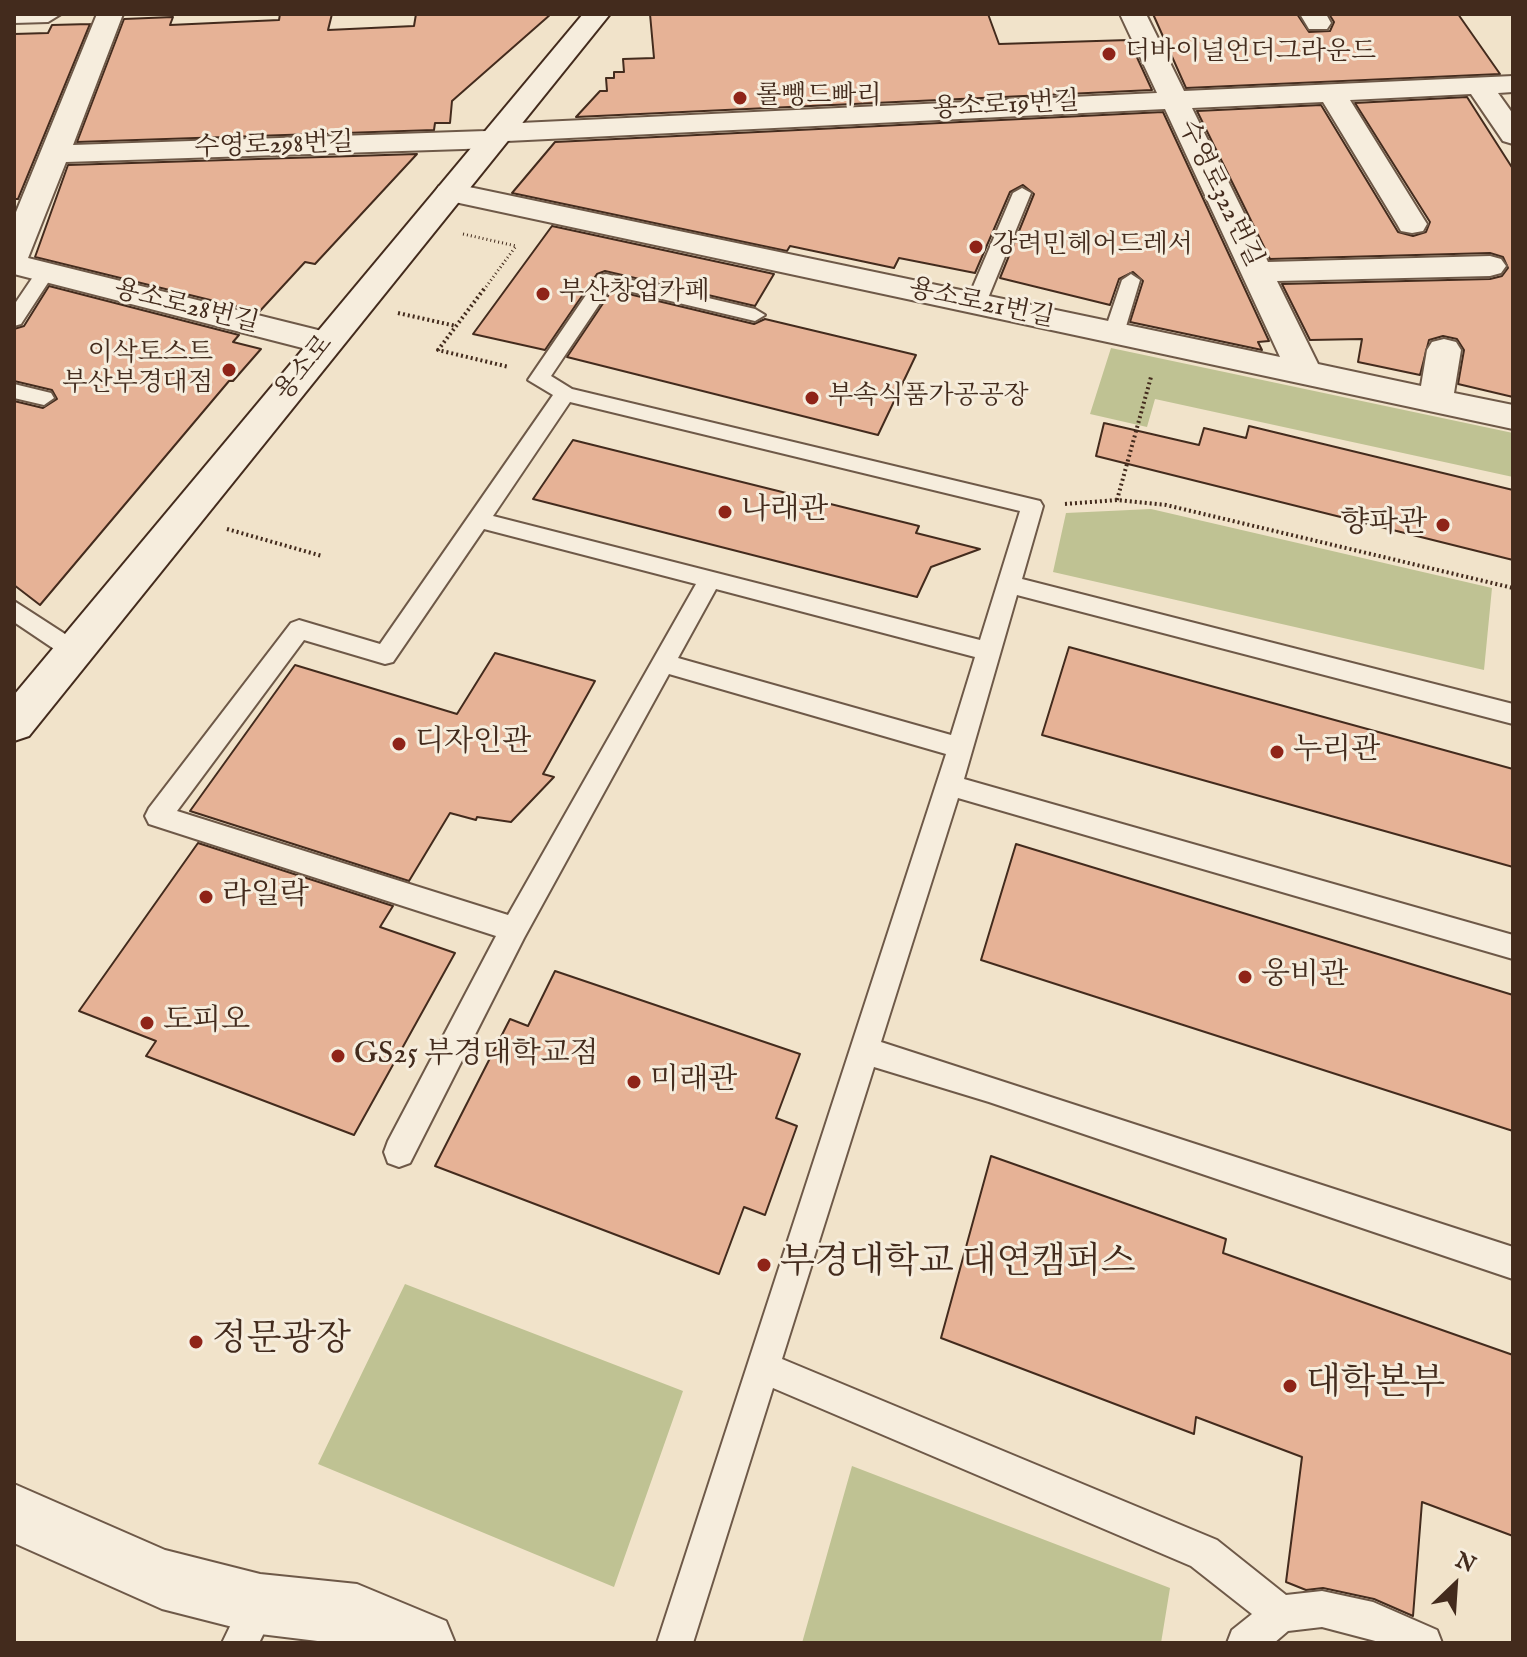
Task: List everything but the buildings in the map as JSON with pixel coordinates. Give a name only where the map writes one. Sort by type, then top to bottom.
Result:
[{"type":"street","points":[[14,15],[48,14]]},
{"type":"street","points":[[14,255],[110,14]]},
{"type":"street","name":"용소로","points":[[14,724],[597,14]]},
{"type":"street","name":"수영로322번길","points":[[1133,14],[1305,373]]},
{"type":"street","name":"용소로19번길","points":[[496,136],[1513,84]]},
{"type":"street","points":[[1479,86],[1513,135]]},
{"type":"street","points":[[1331,92],[1412,224]]},
{"type":"street","name":"수영로298번길","points":[[54,154],[496,136]]},
{"type":"street","name":"용소로21번길","points":[[450,192],[1513,417]]},
{"type":"street","name":"용소로28번길","points":[[14,264],[326,343]]},
{"type":"street","points":[[1257,272],[1490,266]]},
{"type":"street","points":[[1436,400],[1444,350]]},
{"type":"street","points":[[14,1513],[162,1579],[250,1624],[357,1615],[424,1643]]},
{"type":"lane","points":[[976,303],[1022,193]]},
{"type":"lane","points":[[14,320],[46,272]]},
{"type":"lane","points":[[675,1643],[949,785],[1032,506],[565,394],[551,383],[538,380],[606,280],[755,315]]},
{"type":"lane","points":[[1114,333],[1131,280]]},
{"type":"lane","points":[[14,391],[44,398]]},
{"type":"lane","points":[[514,929],[158,816],[299,629],[385,655],[565,394]]},
{"type":"lane","points":[[479,520],[989,651]]},
{"type":"lane","points":[[399,1152],[514,929],[710,579]]},
{"type":"lane","points":[[1008,584],[1513,714]]},
{"type":"lane","points":[[14,610],[74,651]]},
{"type":"lane","points":[[665,664],[960,748]]},
{"type":"lane","points":[[949,785],[1513,947]]},
{"type":"lane","points":[[863,1050],[989,1088],[1513,1263]]},
{"type":"lane","points":[[762,1367],[1204,1553],[1281,1614]]},
{"type":"lane","points":[[1245,1643],[1281,1614],[1322,1609],[1373,1620],[1424,1643]]},
{"type":"path","points":[[422,225],[516,246],[438,350],[542,374]]},
{"type":"path","points":[[358,304],[456,326]]},
{"type":"path","points":[[1117,500],[1154,365]]},
{"type":"path","points":[[1032,506],[1117,500],[1166,505],[1513,588]]},
{"type":"path","points":[[184,517],[322,556]]},
{"type":"green space","points":[[1111,348],[1513,433],[1513,477],[1155,399],[1147,427],[1090,414]]},
{"type":"green space","points":[[1151,509],[1492,588],[1484,670],[1053,572],[1066,513]]},
{"type":"green space","points":[[405,1284],[683,1391],[614,1587],[318,1464]]},
{"type":"green space","points":[[852,1466],[1170,1588],[1161,1643],[802,1643]]},
{"type":"place","name":"더바이널언더그라운드","points":[[1109,54]]},
{"type":"place","name":"롤뺑드빠리","points":[[740,98]]},
{"type":"place","name":"강려민헤어드레서","points":[[976,247]]},
{"type":"place","name":"부산창업카페","points":[[543,294]]},
{"type":"place","name":"이삭토스트 부산부경대점","points":[[229,370]]},
{"type":"place","name":"부속식품가공공장","points":[[812,398]]},
{"type":"place","name":"나래관","points":[[725,512]]},
{"type":"place","name":"향파관","points":[[1443,525]]},
{"type":"place","name":"디자인관","points":[[399,744]]},
{"type":"place","name":"누리관","points":[[1277,752]]},
{"type":"place","name":"라일락","points":[[206,897]]},
{"type":"place","name":"웅비관","points":[[1245,977]]},
{"type":"place","name":"도피오","points":[[147,1023]]},
{"type":"place","name":"GS25 부경대학교점","points":[[338,1056]]},
{"type":"place","name":"미래관","points":[[634,1082]]},
{"type":"place","name":"부경대학교 대연캠퍼스","points":[[764,1265]]},
{"type":"place","name":"정문광장","points":[[196,1342]]},
{"type":"place","name":"대학본부","points":[[1290,1386]]}]
